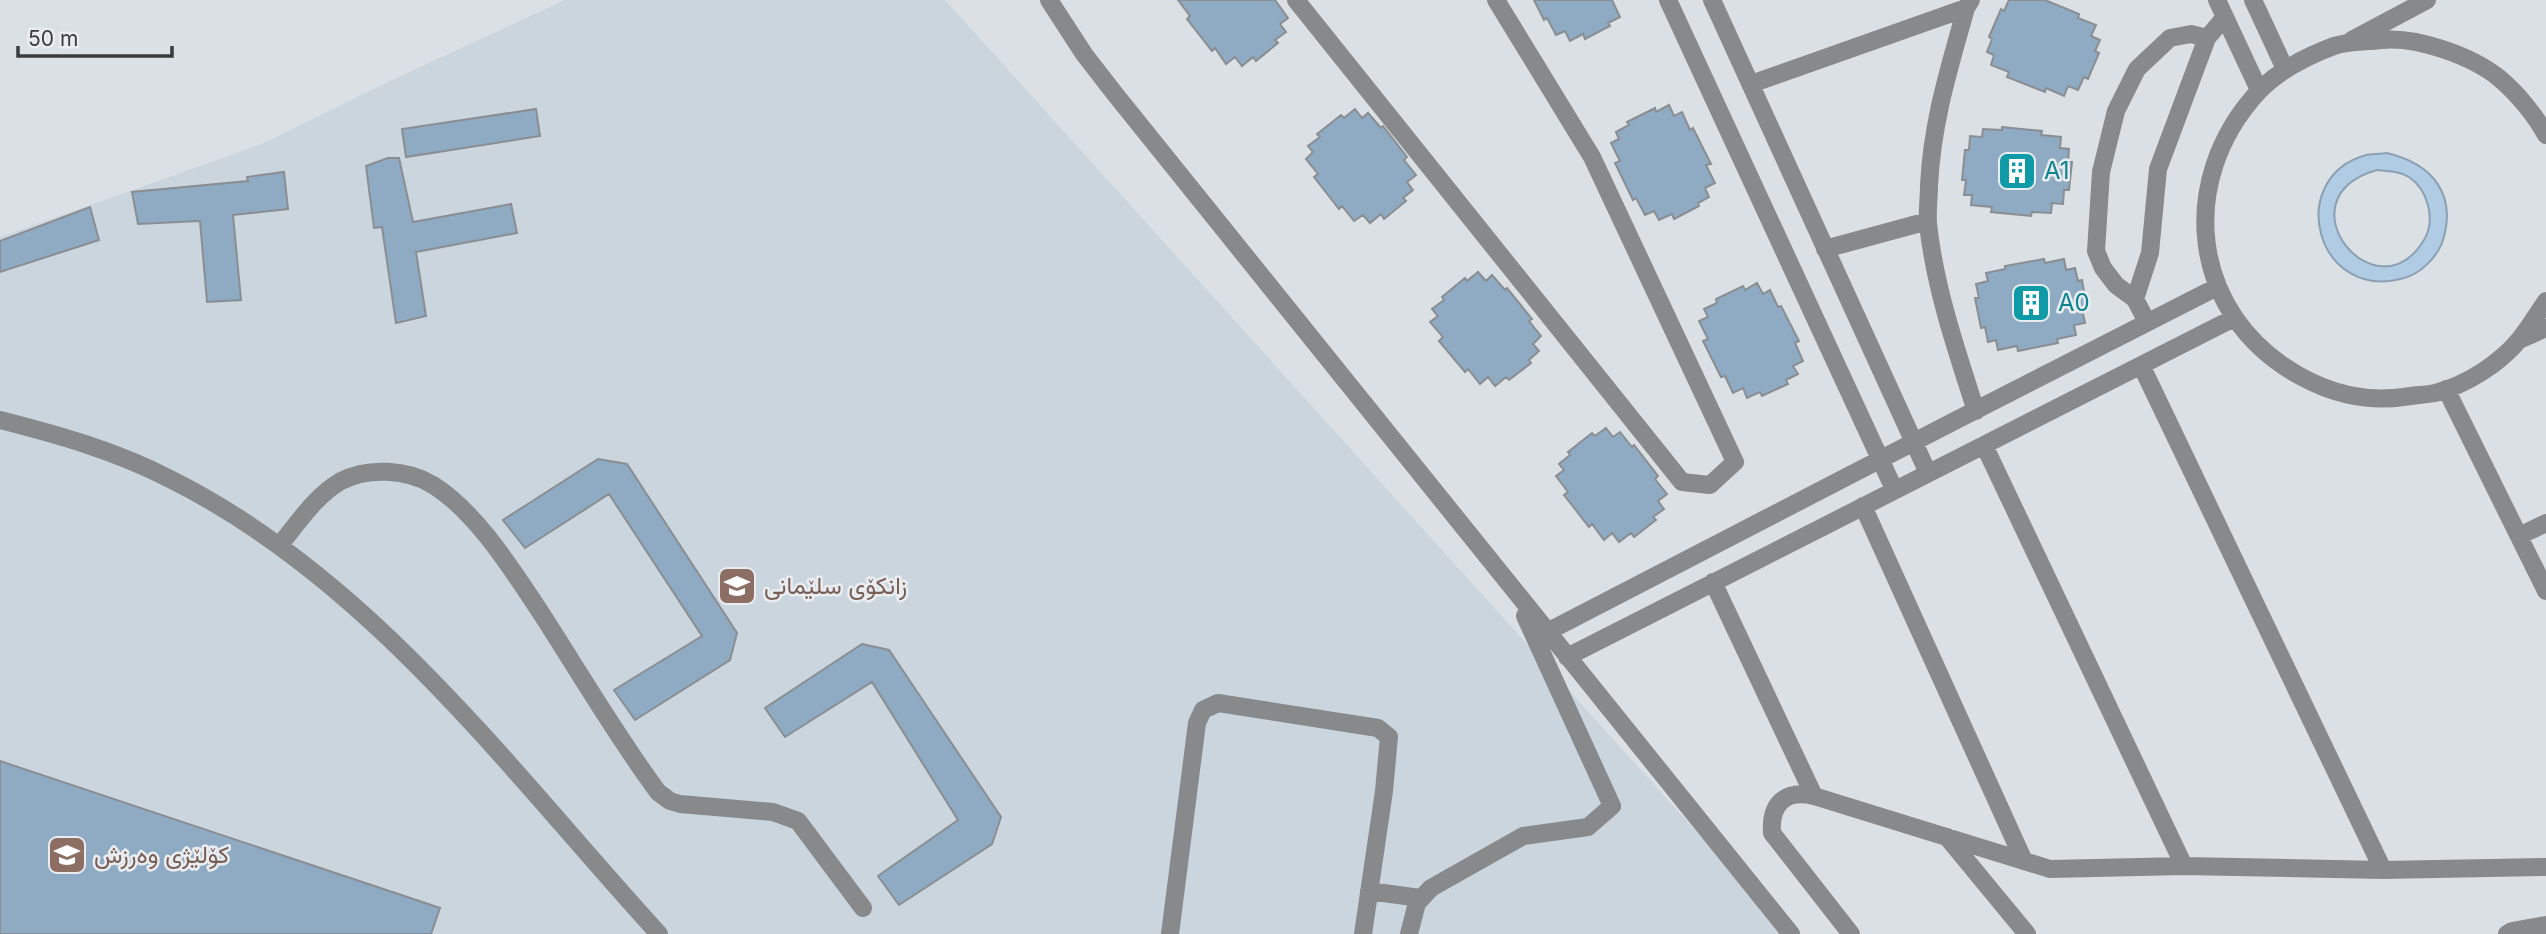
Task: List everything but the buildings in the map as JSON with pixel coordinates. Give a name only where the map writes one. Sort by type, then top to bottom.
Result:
[{"type":"street","points":[[1049,0],[1084,54],[1115,94],[1791,934]]},
{"type":"street","points":[[1296,0],[1682,482],[1710,485],[1735,462],[1592,156],[1496,0]]},
{"type":"street","points":[[1668,0],[1895,489]]},
{"type":"street","points":[[1712,0],[1928,473]]},
{"type":"street","points":[[2217,0],[2259,90]]},
{"type":"street","points":[[2253,0],[2285,69]]},
{"type":"street","points":[[2427,0],[2343,45],[2285,69],[2259,90],[2232,123],[2214,162],[2205,203],[2206,246],[2217,287],[2234,318],[2272,361],[2322,389],[2378,400],[2435,393],[2466,381],[2494,363],[2519,340],[2546,301]]},
{"type":"street","points":[[1751,84],[1969,4]]},
{"type":"street","points":[[1969,4],[1939,103],[1931,159],[1928,221],[1936,274],[1950,330],[1976,411]]},
{"type":"street","points":[[2135,299],[2150,253],[2158,169],[2207,38],[2225,17]]},
{"type":"street","points":[[2147,322],[2135,299],[2116,285],[2096,251],[2101,172],[2116,111],[2137,69],[2170,38],[2191,34],[2207,38]]},
{"type":"street","points":[[2343,45],[2394,38],[2450,50],[2499,78],[2543,124]]},
{"type":"street","points":[[1825,249],[1928,221]]},
{"type":"street","points":[[1547,632],[1912,441],[2217,287]]},
{"type":"street","points":[[1567,657],[2234,318]]},
{"type":"street","points":[[2519,340],[2546,328]]},
{"type":"street","points":[[2141,365],[2383,870]]},
{"type":"street","points":[[2446,389],[2546,591]]},
{"type":"street","points":[[0,420],[61,435],[160,474],[223,509],[279,546],[373,622],[418,665],[659,934]]},
{"type":"street","points":[[1984,444],[2184,866]]},
{"type":"street","points":[[279,546],[319,498],[354,476],[394,473],[409,475],[432,485],[485,535],[519,580],[658,792],[670,801],[680,804],[773,812],[789,816],[805,828],[863,908]]},
{"type":"street","points":[[1863,506],[2024,861]]},
{"type":"street","points":[[2519,536],[2546,523]]},
{"type":"street","points":[[1713,582],[1814,796]]},
{"type":"street","points":[[1409,934],[1420,898],[1431,888],[1522,836],[1588,827],[1612,806],[1513,590]]},
{"type":"street","points":[[1626,590],[1642,619]]},
{"type":"street","points":[[1170,934],[1197,723],[1203,710],[1218,703],[1378,728],[1387,733],[1391,741],[1363,934]]},
{"type":"street","points":[[1851,934],[1772,833],[1771,819],[1776,806],[1787,797],[1801,793],[1814,796],[2050,869],[2184,866],[2383,870],[2546,867]]},
{"type":"street","points":[[1947,837],[2027,934]]},
{"type":"street","points":[[1369,891],[1420,898]]},
{"type":"street","points":[[2507,934],[2546,925]]},
{"type":"shaded area","name":"زانکۆی سلێمانی","points":[[565,0],[945,0],[1789,934],[0,934],[0,237],[262,144]]},
{"type":"water","points":[[2387,153],[2417,165],[2438,184],[2447,210],[2446,226],[2439,249],[2432,260],[2421,269],[2404,278],[2374,281],[2349,273],[2332,256],[2321,234],[2319,211],[2325,187],[2340,168],[2366,155]],"holes":[[[2377,170],[2409,177],[2425,197],[2430,215],[2424,240],[2404,261],[2382,266],[2362,260],[2345,245],[2336,225],[2336,204],[2349,184]]]},
{"type":"place","name":"A1","points":[[2017,171]]},
{"type":"place","name":"A0","points":[[2031,303]]},
{"type":"place","name":"زانکۆی سلێمانی","points":[[737,586]]},
{"type":"place","name":"کۆلێژی وەرزش","points":[[67,855]]}]
